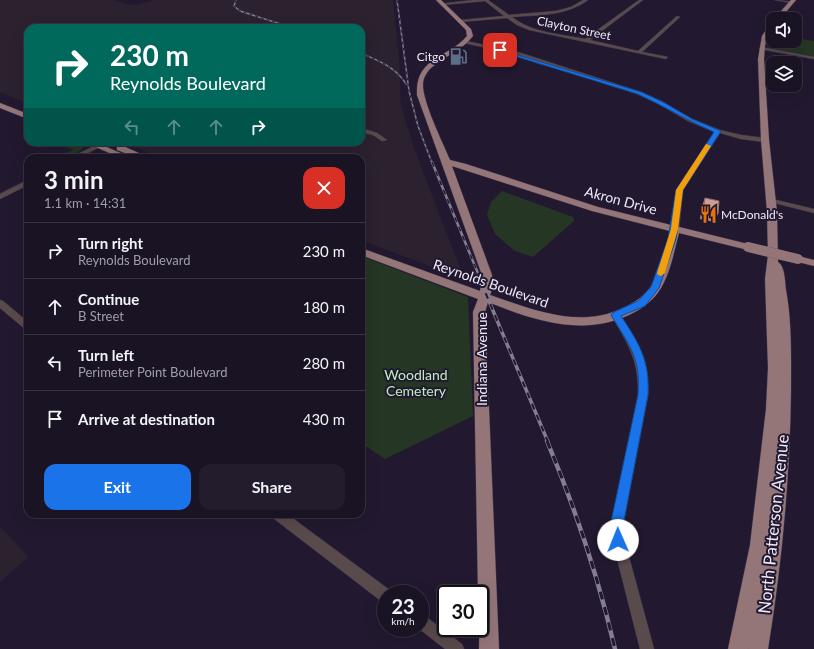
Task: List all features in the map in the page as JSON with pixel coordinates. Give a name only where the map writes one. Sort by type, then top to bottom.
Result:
[{"type":"main road","points":[[783,12],[793,1]]},
{"type":"main road","points":[[440,2],[469,30],[470,36],[466,42]]},
{"type":"main road","name":"North Patterson Avenue","points":[[738,649],[758,545],[771,435],[774,368],[771,279],[773,255],[772,201],[765,140],[761,48],[766,35]]},
{"type":"main road","name":"Indiana Avenue","points":[[466,42],[426,69],[420,76],[418,85],[420,95],[452,177],[487,275],[487,286],[479,312],[488,649]]},
{"type":"main road","points":[[0,98],[24,108]]},
{"type":"main road","points":[[0,106],[24,115]]},
{"type":"main road","points":[[98,146],[118,154]]},
{"type":"main road","points":[[117,146],[136,154]]},
{"type":"main road","points":[[440,146],[450,156],[474,169]]},
{"type":"main road","name":"Akron Drive","points":[[446,162],[474,169],[595,209],[814,263]]},
{"type":"main road","points":[[452,177],[459,170],[474,169]]},
{"type":"main road","name":"Reynolds Boulevard","points":[[365,247],[525,312],[557,320],[576,322],[599,320],[642,304],[655,288],[675,229]]},
{"type":"main road","name":"Reynolds Boulevard","points":[[365,252],[484,295]]},
{"type":"main road","name":"North Patterson Avenue","points":[[758,649],[777,527],[784,433],[784,348],[782,307],[780,282],[773,255]]},
{"type":"street","points":[[440,2],[485,0]]},
{"type":"street","name":"Clayton Street","points":[[485,0],[509,17],[530,29],[666,58]]},
{"type":"street","points":[[461,21],[562,11],[572,8],[586,0]]},
{"type":"street","points":[[586,41],[642,0]]},
{"type":"street","points":[[777,0],[793,1]]},
{"type":"street","points":[[639,52],[678,17]]},
{"type":"street","points":[[466,42],[521,55],[639,93],[661,103],[690,120],[718,131],[741,138],[765,140]]},
{"type":"street","points":[[761,48],[814,58]]},
{"type":"street","points":[[365,131],[375,134],[384,140],[365,137]]},
{"type":"street","points":[[675,229],[680,190],[718,131]]},
{"type":"street","points":[[81,154],[98,146]]},
{"type":"street","points":[[0,197],[24,184]]},
{"type":"street","points":[[772,201],[814,211]]},
{"type":"street","points":[[0,304],[24,324]]},
{"type":"street","points":[[615,315],[632,340],[640,357],[644,378],[643,395],[616,531],[647,649]]},
{"type":"street","points":[[282,518],[377,589]]},
{"type":"street","points":[[429,628],[457,649]]},
{"type":"shaded area","points":[[0,0],[113,0],[131,5],[153,0],[393,0],[399,58],[401,106],[414,148],[462,273],[453,275],[365,242],[365,154],[152,154],[132,146],[365,146],[365,24],[24,24],[24,102],[0,92]]},
{"type":"shaded area","points":[[0,526],[28,557],[0,582]]},
{"type":"green space","points":[[802,39],[814,41],[814,57],[777,50],[778,48],[802,48]]},
{"type":"green space","points":[[65,146],[85,146],[74,154],[64,154],[73,150]]},
{"type":"green space","points":[[502,191],[573,217],[574,221],[533,257],[515,251],[495,234],[487,215],[491,202]]},
{"type":"green space","name":"Woodland Cemetery","points":[[365,258],[468,297],[473,416],[385,459],[365,446]]},
{"type":"building","points":[[705,198],[719,201],[718,214],[703,211]]},
{"type":"railway","points":[[236,0],[234,6],[240,11],[281,24]]},
{"type":"railway","points":[[397,0],[409,91],[418,126],[432,163]]},
{"type":"railway","points":[[365,55],[392,69],[406,84]]},
{"type":"railway","points":[[432,162],[482,283]]},
{"type":"railway","points":[[481,282],[548,442]]},
{"type":"railway","points":[[547,441],[586,544],[615,649]]},
{"type":"slow traffic","points":[[661,273],[675,229],[677,201],[680,190],[708,146]]},
{"type":"place","name":"Citgo","points":[[458,56]]},
{"type":"place","name":"McDonald's","points":[[708,214]]},
{"type":"route","points":[[500,50],[527,57],[639,93],[661,103],[690,120],[718,131],[680,190],[677,201],[675,229],[655,288],[642,304],[615,315],[632,340],[640,357],[644,378],[643,395],[616,531],[618,540]]}]
